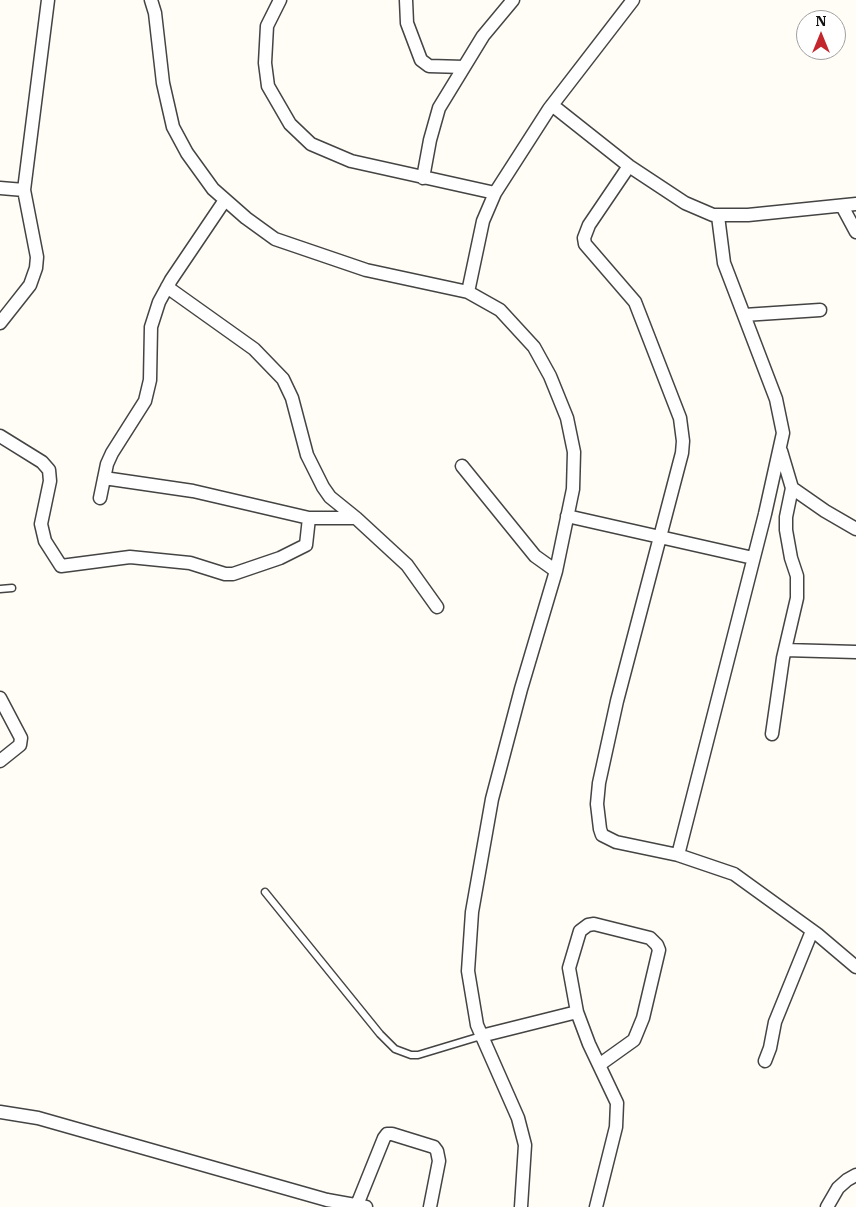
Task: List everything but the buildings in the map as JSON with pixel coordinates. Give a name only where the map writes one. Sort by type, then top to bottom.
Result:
[{"type":"street","points":[[0,324],[30,285],[36,268],[37,257],[24,190],[48,0]]},
{"type":"street","points":[[150,0],[155,13],[163,84],[173,126],[192,160],[213,189],[275,240],[366,270],[468,292],[500,310],[534,347],[550,376],[567,418],[574,452],[573,489],[556,571],[521,689],[492,799],[472,912],[468,971],[477,1025],[518,1118],[525,1145],[521,1207]]},
{"type":"street","points":[[280,0],[267,26],[265,71],[271,92],[290,124],[312,144],[351,162],[495,194]]},
{"type":"street","points":[[406,0],[407,23],[421,60],[429,66],[464,67]]},
{"type":"street","points":[[423,178],[430,140],[439,108],[483,36],[513,0]]},
{"type":"street","points":[[468,292],[483,221],[495,194],[552,105],[633,0]]},
{"type":"street","points":[[552,105],[629,166],[685,203],[718,216],[748,215],[856,204]]},
{"type":"street","points":[[629,166],[588,225],[584,238],[590,249],[614,274],[635,302],[680,418],[683,432],[682,453],[617,701],[597,793],[597,814],[602,835],[607,839],[678,855],[734,874],[812,930],[856,967]]},
{"type":"street","points":[[0,188],[24,190]]},
{"type":"street","points":[[100,498],[108,464],[117,444],[145,401],[150,380],[151,327],[159,302],[225,200]]},
{"type":"street","points":[[842,206],[856,232]]},
{"type":"street","points":[[678,855],[783,433],[780,413],[724,263],[718,216]]},
{"type":"street","points":[[167,287],[254,349],[283,379],[292,398],[307,455],[323,487],[330,497],[407,565],[437,607]]},
{"type":"street","points":[[744,315],[820,310]]},
{"type":"street","points":[[0,436],[42,462],[49,470],[50,481],[40,524],[45,541],[61,566],[130,557],[190,563],[225,574],[233,574],[280,558],[306,545],[309,518]]},
{"type":"street","points":[[772,734],[785,650],[797,598],[797,576],[791,558],[786,530],[786,517],[792,488],[780,449]]},
{"type":"street","points":[[462,466],[535,556],[556,571]]},
{"type":"street","points":[[104,478],[187,490],[309,518],[356,518]]},
{"type":"street","points":[[792,488],[825,512],[856,529]]},
{"type":"street","points":[[568,516],[753,558]]},
{"type":"street","points":[[785,650],[856,652]]},
{"type":"street","points":[[0,698],[21,738],[20,745],[0,761]]},
{"type":"street","points":[[596,1207],[618,1115],[618,1104],[599,1065],[576,1012],[569,968],[577,939],[583,928],[588,925],[601,924],[654,941],[659,950],[640,1028],[634,1040],[599,1065]]},
{"type":"street","points":[[765,1061],[770,1048],[775,1022],[812,930]]},
{"type":"street","points":[[481,1036],[576,1012]]},
{"type":"street","points":[[0,1112],[38,1118],[327,1200],[361,1206],[384,1138],[387,1134],[392,1134],[434,1147],[439,1161],[430,1207]]},
{"type":"street","points":[[827,1207],[838,1188],[856,1175]]},
{"type":"lane","points":[[0,589],[12,588]]},
{"type":"lane","points":[[264,892],[380,1034],[395,1049],[411,1055],[418,1055],[481,1036]]}]
